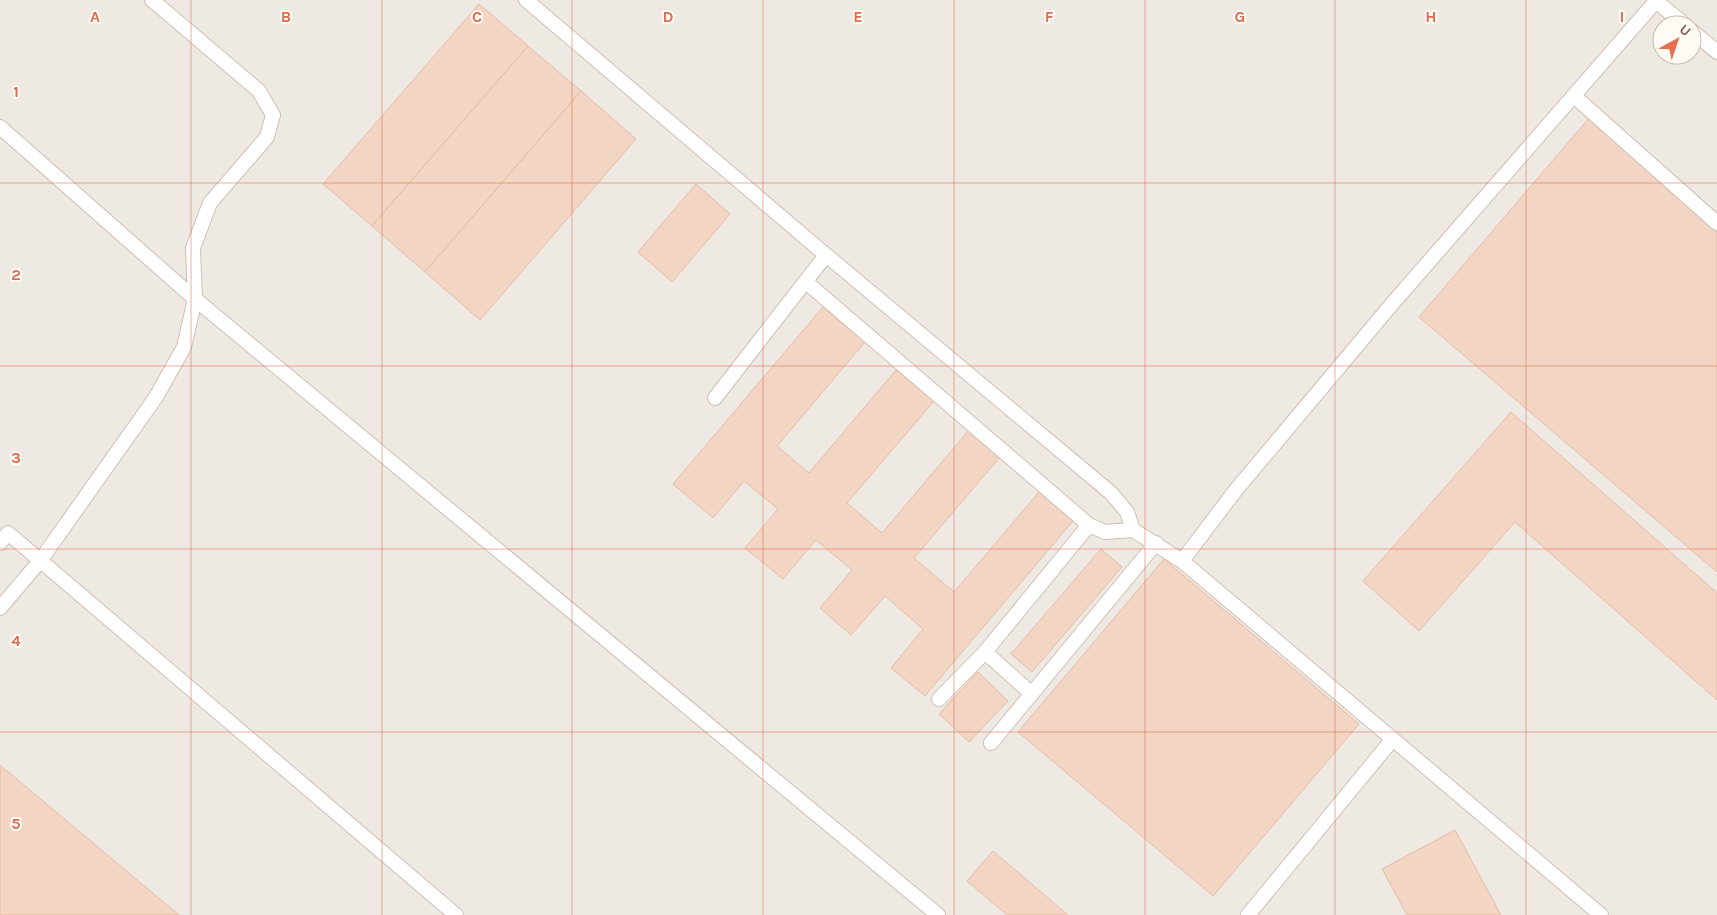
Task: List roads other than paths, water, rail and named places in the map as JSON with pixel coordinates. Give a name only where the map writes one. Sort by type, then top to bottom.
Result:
[{"type":"lane","points":[[0,608],[40,561],[156,397],[184,347],[195,299],[192,248],[210,203],[267,138],[273,115],[259,91],[152,0]]},
{"type":"lane","points":[[526,0],[826,255],[1111,493],[1127,512],[1133,530]]},
{"type":"lane","points":[[1182,561],[1235,491],[1385,312],[1657,0],[1674,15]]},
{"type":"lane","points":[[1702,39],[1717,52]]},
{"type":"lane","points":[[1574,96],[1717,222]]},
{"type":"lane","points":[[0,127],[195,299],[938,915]]},
{"type":"lane","points":[[715,398],[826,255]]},
{"type":"lane","points":[[806,282],[1090,525],[1105,532],[1133,530],[1182,561],[1601,915]]},
{"type":"lane","points":[[939,699],[985,652],[1090,525]]},
{"type":"lane","points":[[3,534],[40,561],[456,915]]},
{"type":"lane","points":[[991,743],[1156,543]]},
{"type":"lane","points":[[985,652],[1032,694]]},
{"type":"lane","points":[[1248,915],[1392,740]]}]
